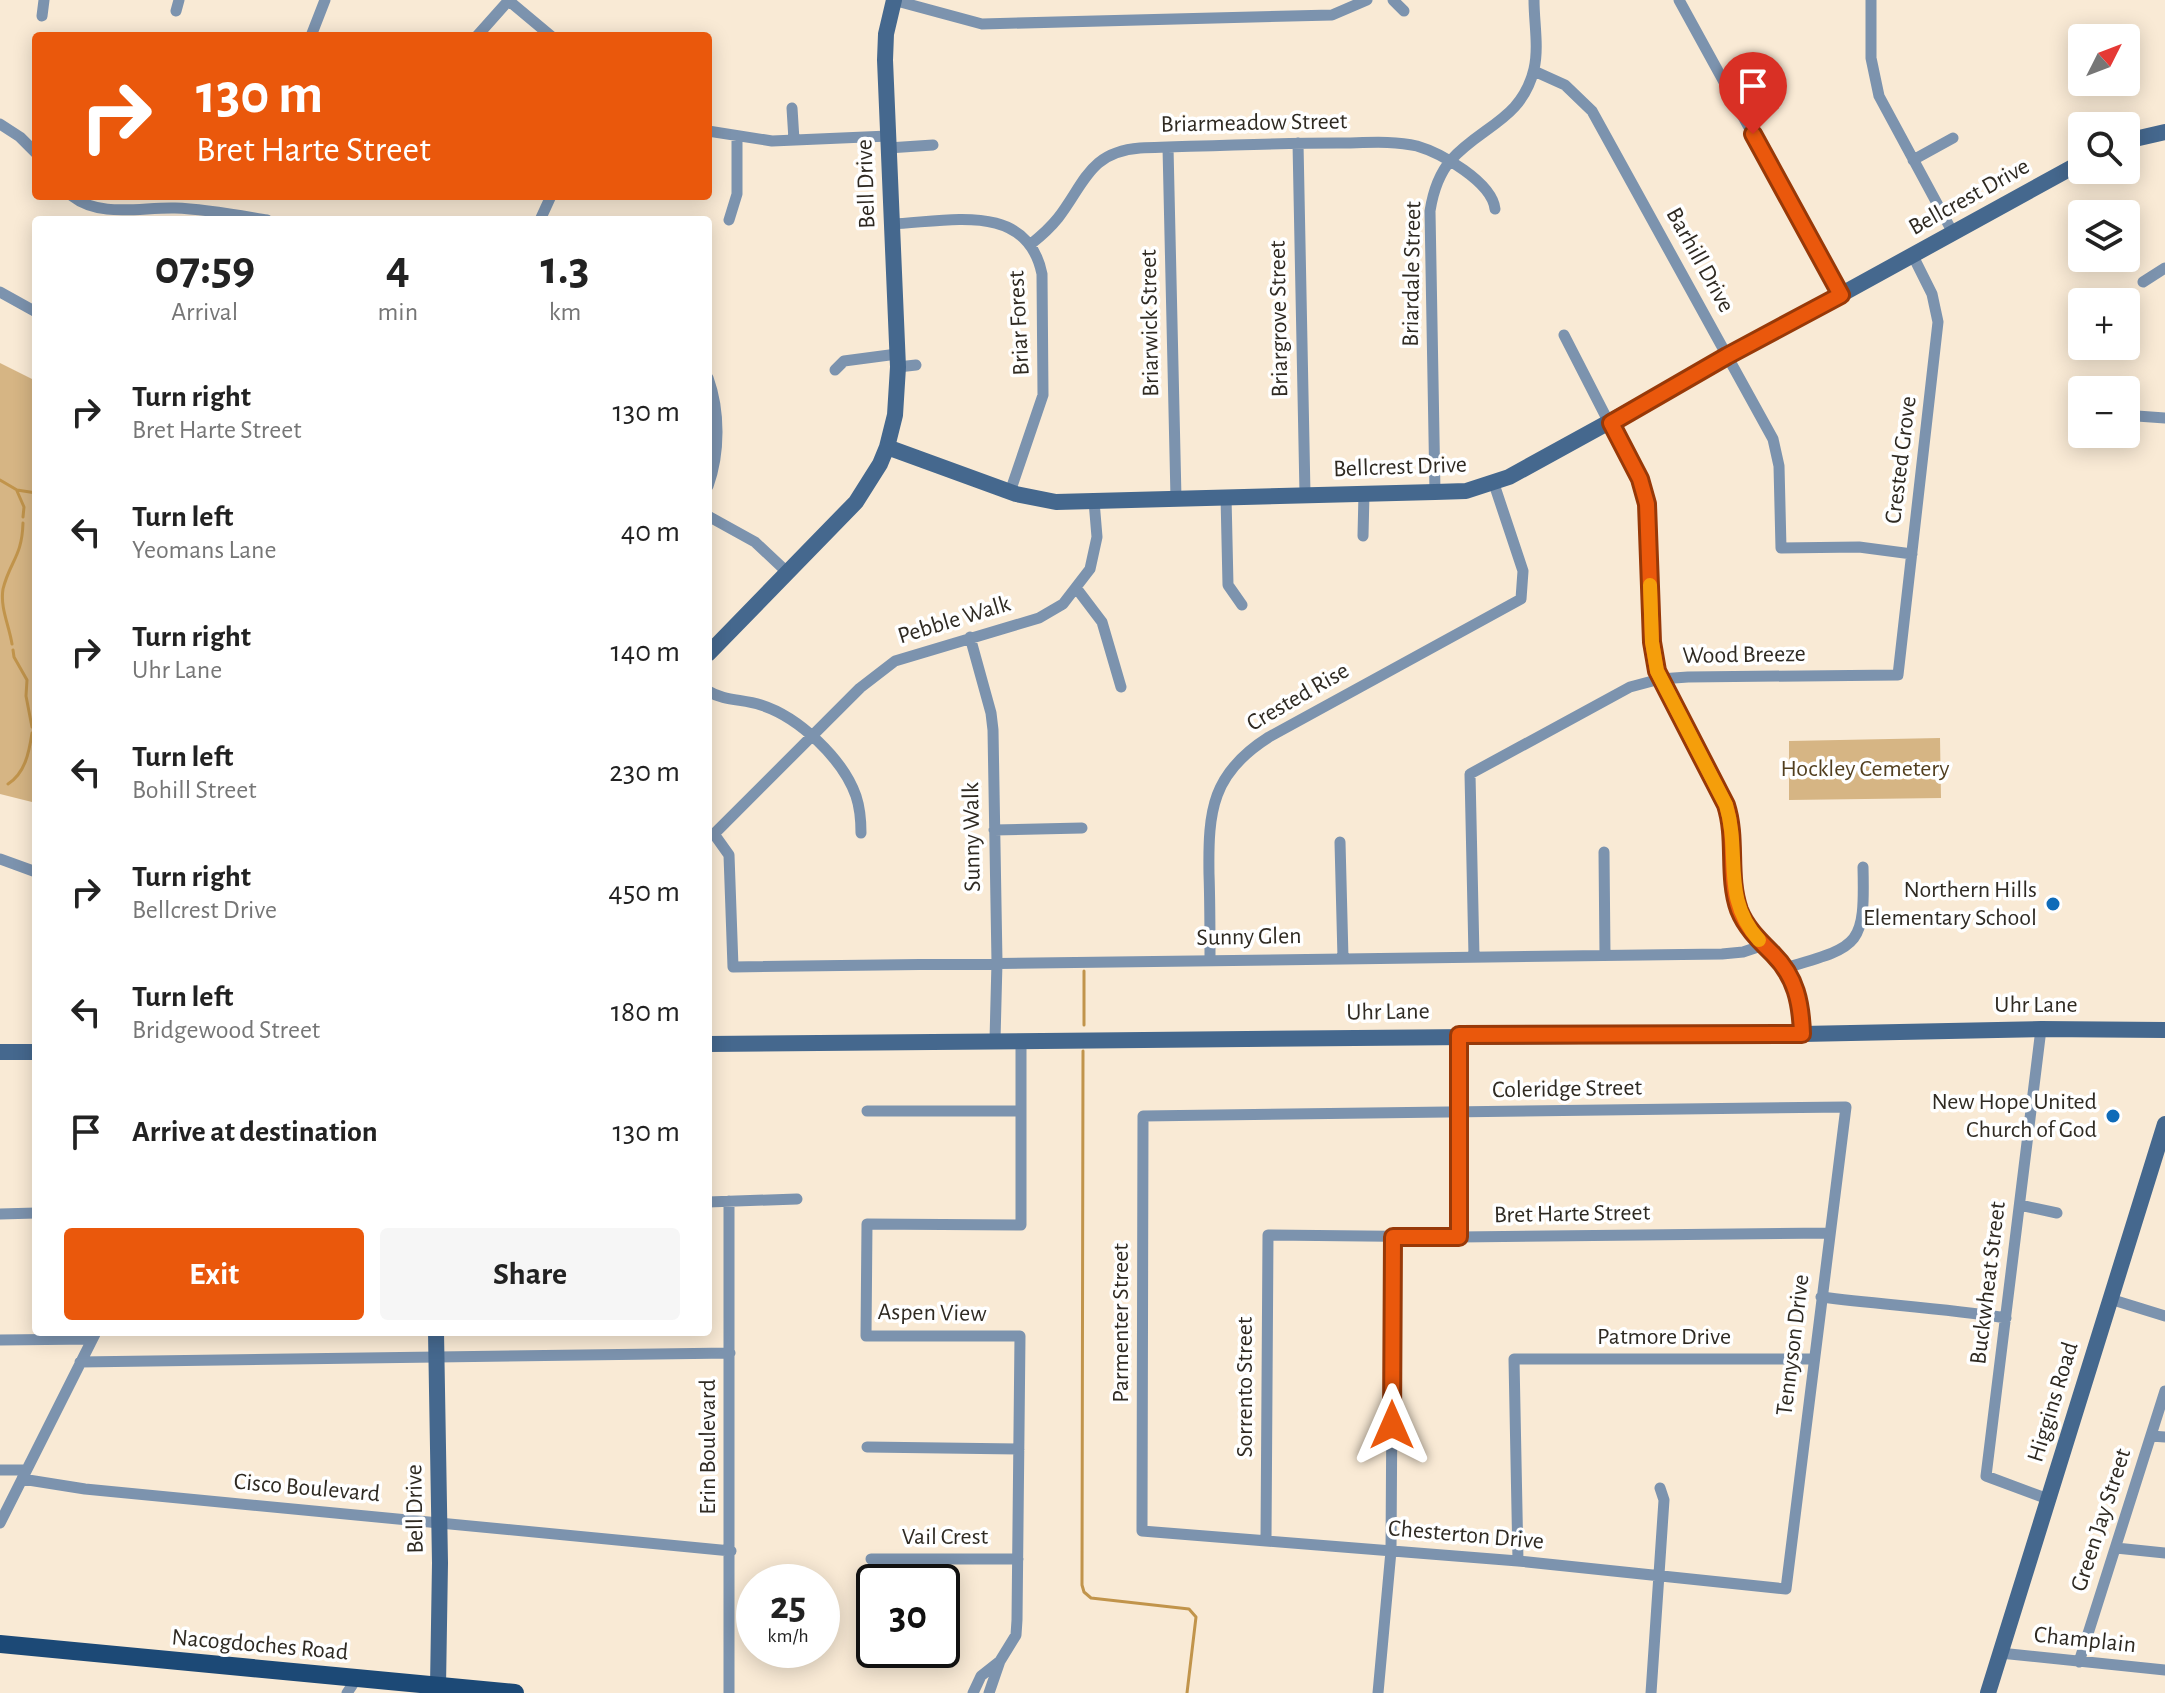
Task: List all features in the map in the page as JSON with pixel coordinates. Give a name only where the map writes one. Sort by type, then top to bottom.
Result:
[{"type":"main road","name":"Nacogdoches Road","points":[[0,1644],[356,1688],[438,1686],[515,1693]]},
{"type":"street","points":[[42,16],[44,0]]},
{"type":"street","points":[[313,32],[325,0]]},
{"type":"street","points":[[480,32],[508,0],[546,32]]},
{"type":"street","points":[[893,0],[982,24],[1332,15],[1367,0]]},
{"type":"street","name":"Bell Drive","points":[[712,650],[856,502],[887,447],[895,415],[897,360],[886,44],[893,0]]},
{"type":"street","points":[[1393,0],[1404,11]]},
{"type":"street","name":"Briardale Street","points":[[1435,492],[1430,211],[1433,193],[1450,162],[1512,111],[1524,95],[1537,54],[1534,0]]},
{"type":"street","points":[[1679,0],[1841,295]]},
{"type":"street","points":[[1871,0],[1871,58],[1876,87],[1953,233]]},
{"type":"street","name":"Barhill Drive","points":[[1534,71],[1565,85],[1580,96],[1592,111],[1773,439],[1778,457],[1781,548],[1859,547],[1912,554]]},
{"type":"street","points":[[792,108],[794,140]]},
{"type":"street","points":[[0,124],[32,149]]},
{"type":"street","points":[[712,132],[772,141],[933,145]]},
{"type":"street","points":[[2140,138],[2165,132]]},
{"type":"street","points":[[729,220],[737,194],[737,137]]},
{"type":"street","points":[[1913,160],[1953,138]]},
{"type":"street","name":"Briarmeadow Street","points":[[1031,244],[1054,223],[1082,179],[1104,158],[1132,148],[1298,143],[1405,144],[1433,152],[1483,185],[1495,209]]},
{"type":"street","name":"Briargrove Street","points":[[1298,143],[1305,494]]},
{"type":"street","name":"Briarwick Street","points":[[1168,147],[1176,498]]},
{"type":"street","name":"Bellcrest Drive","points":[[887,447],[1010,492],[1044,501],[1466,491],[1494,484],[1611,423],[2068,170]]},
{"type":"street","points":[[78,200],[102,208],[206,211],[240,216]]},
{"type":"street","points":[[206,211],[208,200]]},
{"type":"street","points":[[891,224],[984,220],[1015,229],[1031,244]]},
{"type":"street","name":"Briar Forest","points":[[1010,492],[1043,395],[1042,274],[1039,258],[1031,244]]},
{"type":"street","name":"Crested Grove","points":[[1898,675],[1938,322],[1932,294],[1913,256]]},
{"type":"street","points":[[2143,282],[2165,268]]},
{"type":"street","points":[[0,292],[32,310]]},
{"type":"street","points":[[1564,335],[1640,479],[1647,504],[1652,642],[1660,679],[1726,805],[1732,827],[1734,893],[1743,919],[1785,968],[1799,998],[1802,1034]]},
{"type":"street","points":[[835,370],[844,361],[897,360],[916,365]]},
{"type":"street","points":[[712,390],[716,419],[712,473]]},
{"type":"street","points":[[2140,416],[2165,418]]},
{"type":"street","name":"Crested Rise","points":[[1210,960],[1211,812],[1217,791],[1234,764],[1269,737],[1521,599],[1523,571],[1494,484]]},
{"type":"street","points":[[1363,536],[1364,493]]},
{"type":"street","points":[[1226,496],[1228,585],[1242,605]]},
{"type":"street","name":"Pebble Walk","points":[[733,967],[729,855],[714,834],[870,679],[895,661],[1039,618],[1063,604],[1090,569],[1097,527],[1094,501]]},
{"type":"street","points":[[712,518],[755,542],[788,573]]},
{"type":"street","points":[[1077,589],[1102,622],[1121,687]]},
{"type":"street","name":"Sunny Walk","points":[[970,637],[991,713],[997,962],[995,1040]]},
{"type":"street","name":"Wood Breeze","points":[[1474,956],[1470,774],[1630,687],[1660,679],[1898,675]]},
{"type":"street","points":[[712,694],[757,703],[790,716],[850,782],[860,810],[861,833]]},
{"type":"street","points":[[994,830],[1082,828]]},
{"type":"street","points":[[1340,842],[1343,958]]},
{"type":"street","points":[[1604,852],[1605,955]]},
{"type":"street","points":[[0,859],[32,871]]},
{"type":"street","points":[[1785,968],[1839,952],[1857,938],[1864,911],[1863,867]]},
{"type":"street","name":"Sunny Glen","points":[[733,967],[1722,954],[1743,952],[1764,945]]},
{"type":"street","name":"Buckwheat Street","points":[[2041,1029],[1986,1476],[2048,1499]]},
{"type":"street","name":"Uhr Lane","points":[[712,1044],[2165,1030]]},
{"type":"street","points":[[1459,1035],[1459,1237]]},
{"type":"street","name":"Aspen View","points":[[989,1693],[1000,1661],[1016,1635],[1020,1336],[866,1336],[867,1224],[1021,1225],[1021,1040]]},
{"type":"street","points":[[0,1052],[32,1052]]},
{"type":"street","name":"Coleridge Street","points":[[1143,1116],[1846,1107]]},
{"type":"street","name":"Tennyson Drive","points":[[1786,1589],[1846,1107]]},
{"type":"street","points":[[867,1111],[1020,1111]]},
{"type":"street","name":"Parmenter Street","points":[[1142,1531],[1143,1116]]},
{"type":"street","name":"Higgins Road","points":[[1988,1693],[2165,1124]]},
{"type":"street","points":[[712,1202],[797,1199]]},
{"type":"street","name":"Erin Boulevard","points":[[729,1201],[729,1693]]},
{"type":"street","points":[[2020,1205],[2057,1213]]},
{"type":"street","points":[[0,1214],[32,1213]]},
{"type":"street","name":"Bret Harte Street","points":[[1268,1235],[1459,1237],[1829,1233]]},
{"type":"street","name":"Sorrento Street","points":[[1266,1539],[1268,1235]]},
{"type":"street","points":[[1378,1693],[1391,1551],[1393,1237]]},
{"type":"street","points":[[1821,1297],[1901,1307],[1949,1309],[2006,1318]]},
{"type":"street","points":[[2110,1299],[2165,1316]]},
{"type":"street","points":[[0,1340],[94,1336]]},
{"type":"street","points":[[0,1523],[94,1336]]},
{"type":"street","name":"Bell Drive","points":[[436,1336],[438,1686]]},
{"type":"street","points":[[80,1362],[730,1353]]},
{"type":"street","name":"Patmore Drive","points":[[1518,1561],[1514,1359],[1814,1359]]},
{"type":"street","name":"Green Jay Street","points":[[2079,1662],[2165,1391]]},
{"type":"street","points":[[2151,1436],[2165,1437]]},
{"type":"street","points":[[867,1447],[1019,1449]]},
{"type":"street","name":"Cisco Boulevard","points":[[0,1470],[85,1489],[731,1551]]},
{"type":"street","points":[[1651,1693],[1664,1500],[1660,1488]]},
{"type":"street","name":"Chesterton Drive","points":[[1142,1531],[1518,1561],[1786,1589]]},
{"type":"street","points":[[2116,1548],[2165,1553]]},
{"type":"street","name":"Vail Crest","points":[[871,1559],[1018,1559]]},
{"type":"street","name":"Champlain","points":[[2000,1653],[2165,1670]]},
{"type":"street","name":"Aspen View","points":[[973,1693],[981,1676],[1000,1661]]},
{"type":"green space","points":[[0,363],[32,379],[32,802],[0,794]]},
{"type":"green space","name":"Hockley Cemetery","points":[[1940,738],[1941,798],[1789,800],[1789,741]]},
{"type":"waterway","points":[[0,480],[17,490],[32,492]]},
{"type":"waterway","points":[[17,491],[24,507],[23,517]]},
{"type":"waterway","points":[[12,644],[2,596],[18,551],[23,523]]},
{"type":"waterway","points":[[13,650],[27,680],[26,696],[32,727]]},
{"type":"waterway","points":[[8,784],[22,768],[32,733]]},
{"type":"waterway","points":[[1084,971],[1084,1025]]},
{"type":"waterway","points":[[1083,1051],[1082,1585],[1091,1598],[1189,1609],[1196,1617],[1187,1693]]},
{"type":"slow traffic","points":[[1650,585],[1653,657],[1657,671],[1726,805],[1732,827],[1734,893],[1743,919],[1759,940]]},
{"type":"place","name":"Northern Hills Elementary School","points":[[2053,904]]},
{"type":"place","name":"New Hope United Church of God","points":[[2113,1116]]},
{"type":"route","points":[[1392,1425],[1393,1237],[1459,1237],[1459,1035],[1802,1034],[1799,998],[1792,979],[1753,934],[1739,910],[1733,884],[1732,827],[1726,805],[1657,671],[1652,642],[1647,504],[1640,479],[1611,423],[1841,295],[1753,134]]}]
